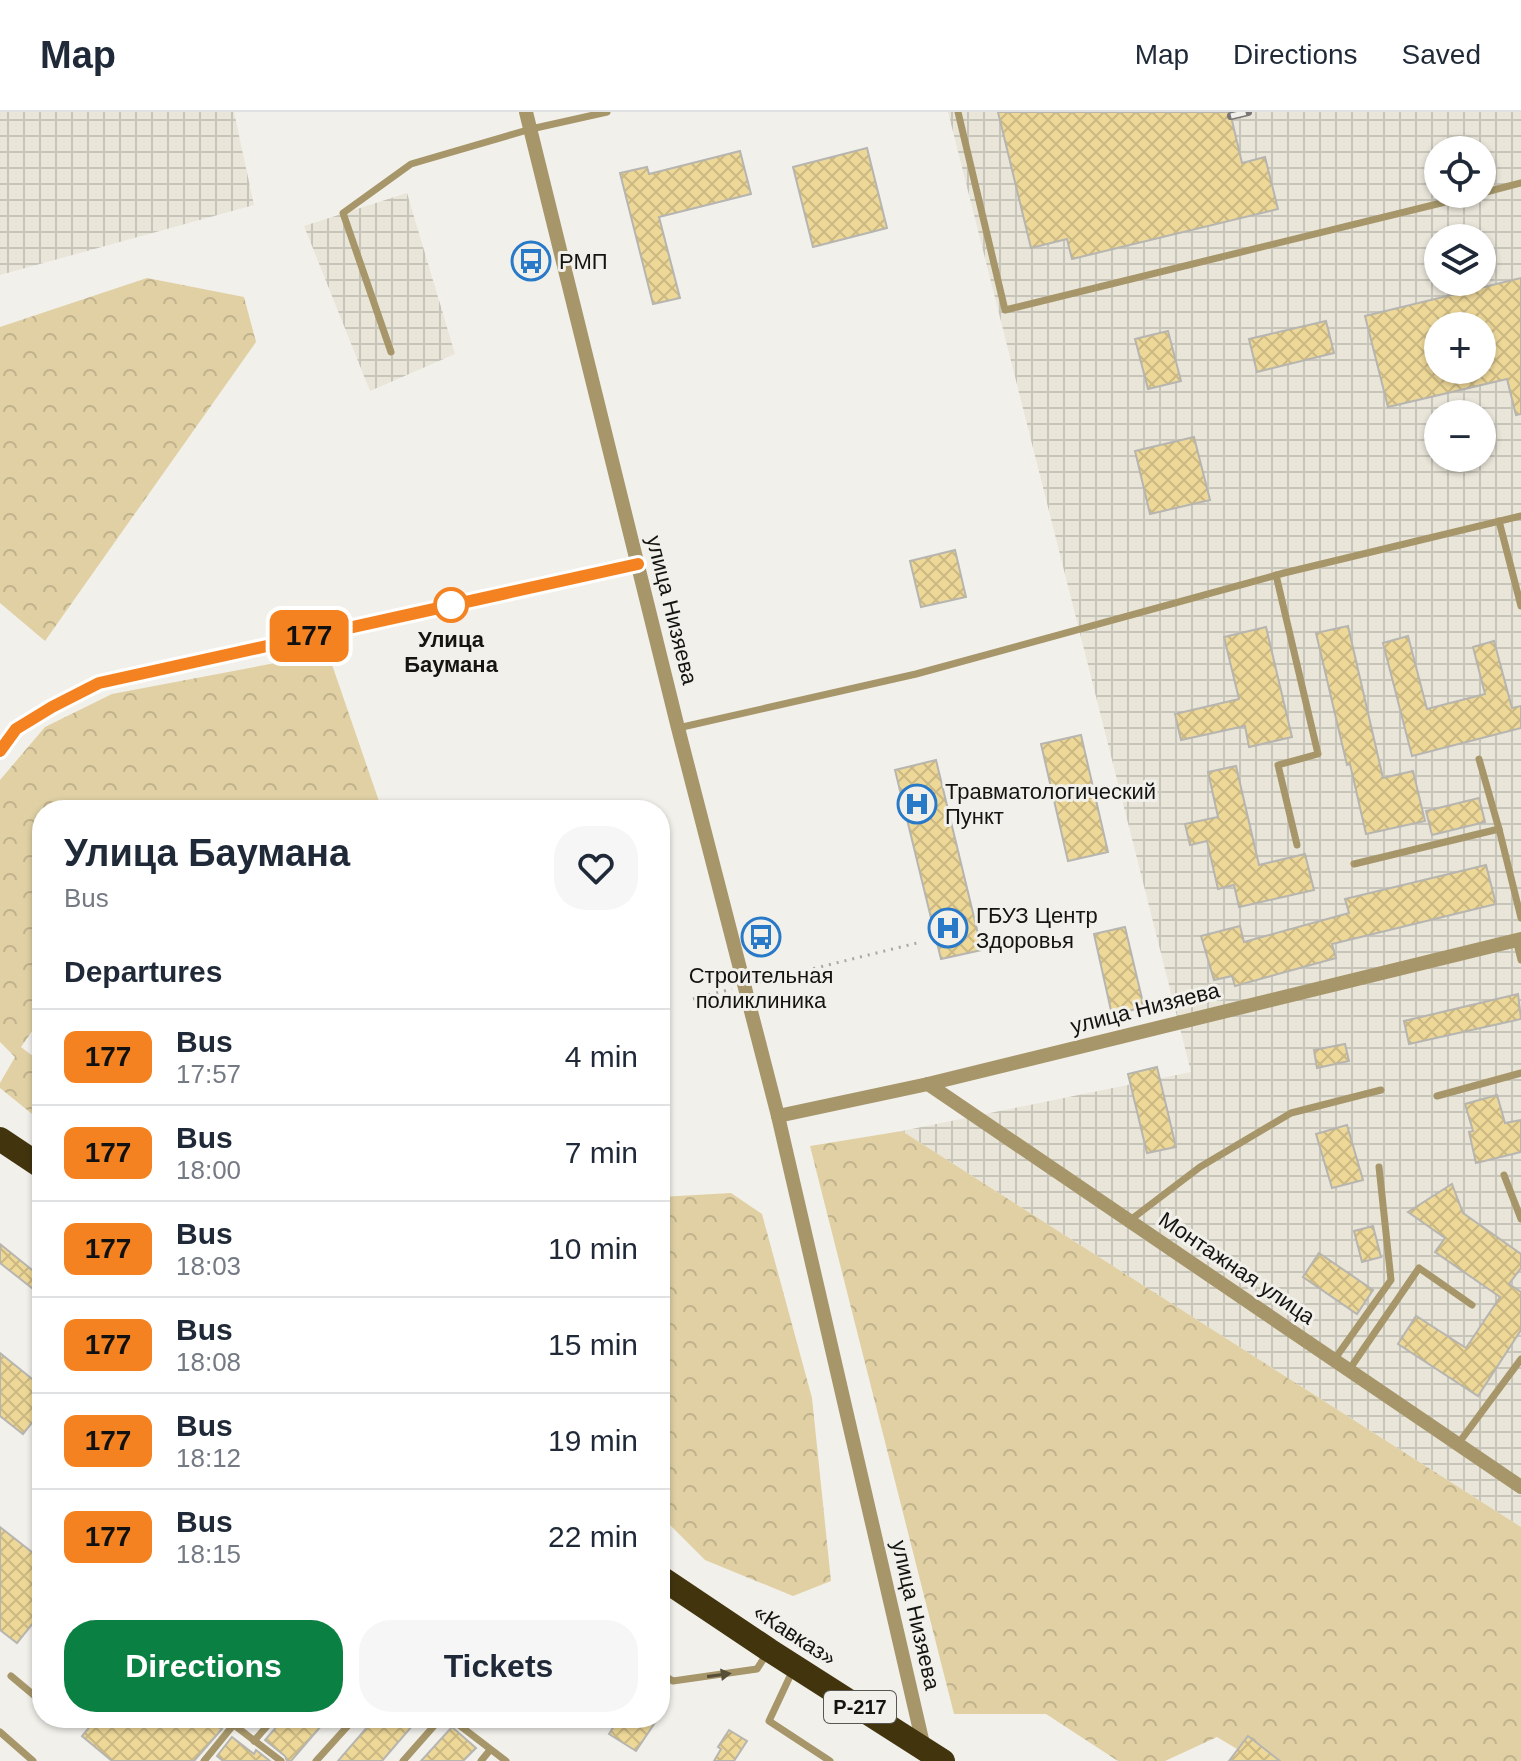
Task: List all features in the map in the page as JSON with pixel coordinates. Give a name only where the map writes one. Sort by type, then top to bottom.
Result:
[{"type":"highway","points":[[0,1139],[32,1157]]},
{"type":"highway","name":"«Кавказ»","points":[[670,1584],[934,1755]]},
{"type":"street","name":"улица Низяева","points":[[526,112],[678,728],[778,1116],[934,1755]]},
{"type":"street","points":[[0,751],[16,729],[99,683],[638,564]]},
{"type":"street","name":"улица Низяева","points":[[778,1116],[928,1084],[1518,939]]},
{"type":"street","name":"Монтажная улица","points":[[928,1084],[1521,1487]]},
{"type":"lane","points":[[391,352],[343,213],[411,164],[531,129],[607,112]]},
{"type":"lane","points":[[958,112],[1005,310],[1424,208]]},
{"type":"lane","points":[[1496,190],[1521,183]]},
{"type":"lane","points":[[678,728],[916,674],[1276,575],[1521,516]]},
{"type":"lane","points":[[1499,521],[1521,606]]},
{"type":"lane","points":[[1276,575],[1318,754],[1278,765],[1297,845]]},
{"type":"lane","points":[[1479,759],[1521,918]]},
{"type":"lane","points":[[1354,864],[1499,829]]},
{"type":"lane","points":[[1518,939],[1521,960]]},
{"type":"lane","points":[[1437,1096],[1521,1073]]},
{"type":"lane","points":[[1129,1221],[1200,1167],[1291,1113],[1381,1090]]},
{"type":"lane","points":[[1334,1360],[1391,1280],[1379,1167]]},
{"type":"lane","points":[[1504,1175],[1521,1219]]},
{"type":"lane","points":[[1349,1370],[1419,1268],[1472,1305]]},
{"type":"lane","points":[[1458,1444],[1521,1359]]},
{"type":"lane","points":[[670,1679],[757,1669],[769,1650]]},
{"type":"lane","points":[[795,1666],[769,1721],[830,1761]]},
{"type":"lane","points":[[11,1676],[32,1694]]},
{"type":"lane","points":[[204,1761],[231,1728]]},
{"type":"lane","points":[[242,1728],[281,1761]]},
{"type":"lane","points":[[254,1741],[265,1728]]},
{"type":"lane","points":[[316,1761],[346,1728]]},
{"type":"lane","points":[[403,1761],[432,1728]]},
{"type":"lane","points":[[465,1728],[506,1761]]},
{"type":"lane","points":[[0,1732],[33,1761]]},
{"type":"lane","points":[[481,1761],[490,1750]]},
{"type":"path","points":[[693,999],[917,943]]},
{"type":"shaded area","points":[[0,112],[234,112],[254,205],[0,275]]},
{"type":"shaded area","points":[[948,112],[1521,112],[1521,1527],[902,1131],[1191,1072]]},
{"type":"shaded area","points":[[407,193],[455,354],[370,391],[304,226]]},
{"type":"green space","points":[[147,278],[244,297],[256,342],[45,641],[0,603],[0,327]]},
{"type":"green space","points":[[328,653],[379,800],[32,800],[32,1031],[21,1047],[32,1055],[32,1114],[0,1088],[15,1057],[0,1042],[0,780],[45,727],[112,694]]},
{"type":"green space","points":[[902,1131],[1521,1527],[1521,1761],[1257,1761],[1217,1737],[1165,1761],[1118,1761],[1046,1714],[954,1714],[810,1146]]},
{"type":"green space","points":[[731,1193],[762,1214],[812,1398],[831,1581],[793,1596],[705,1560],[670,1525],[670,1196]]},
{"type":"building","points":[[998,112],[1230,112],[1242,163],[1265,157],[1278,209],[1072,259],[1067,239],[1031,248]]},
{"type":"building","points":[[867,148],[887,228],[813,247],[793,167]]},
{"type":"building","points":[[740,151],[751,194],[659,217],[680,298],[653,304],[620,173],[647,167],[649,174]]},
{"type":"building","points":[[1521,278],[1521,414],[1516,415],[1507,379],[1496,382],[1496,312],[1424,312],[1424,384],[1486,384],[1388,407],[1365,316],[1447,296],[1496,296],[1496,284]]},
{"type":"building","points":[[1326,321],[1334,353],[1257,372],[1249,339]]},
{"type":"building","points":[[1168,331],[1181,381],[1148,389],[1135,339]]},
{"type":"building","points":[[1194,437],[1210,500],[1150,514],[1135,451]]},
{"type":"building","points":[[955,550],[966,597],[921,607],[910,561]]},
{"type":"building","points":[[1348,626],[1383,778],[1413,771],[1425,821],[1366,834],[1316,633]]},
{"type":"building","points":[[1266,627],[1292,737],[1249,747],[1245,726],[1181,740],[1175,714],[1239,699],[1224,637]]},
{"type":"building","points":[[1408,636],[1427,709],[1485,694],[1473,647],[1494,641],[1512,708],[1521,706],[1521,728],[1412,756],[1383,643]]},
{"type":"building","points":[[1081,735],[1108,852],[1068,861],[1041,744]]},
{"type":"building","points":[[936,760],[982,950],[941,959],[895,770]]},
{"type":"building","points":[[1236,766],[1259,865],[1305,854],[1314,890],[1239,907],[1234,885],[1218,889],[1207,841],[1190,845],[1185,824],[1218,817],[1208,772]]},
{"type":"building","points":[[1479,798],[1485,822],[1432,835],[1426,811]]},
{"type":"building","points":[[1486,865],[1496,904],[1332,944],[1336,958],[1235,986],[1232,976],[1214,980],[1201,936],[1240,926],[1244,942],[1349,913],[1345,899]]},
{"type":"building","points":[[1125,927],[1144,1007],[1112,1015],[1094,934]]},
{"type":"building","points":[[1518,994],[1521,1019],[1409,1044],[1404,1021]]},
{"type":"building","points":[[1345,1044],[1349,1061],[1317,1068],[1314,1050]]},
{"type":"building","points":[[1157,1067],[1176,1147],[1147,1153],[1128,1074]]},
{"type":"building","points":[[1497,1095],[1505,1123],[1521,1120],[1521,1152],[1476,1163],[1469,1132],[1473,1131],[1465,1104]]},
{"type":"building","points":[[1347,1125],[1363,1180],[1332,1188],[1316,1134]]},
{"type":"building","points":[[1452,1184],[1463,1213],[1521,1254],[1521,1268],[1509,1284],[1521,1292],[1521,1330],[1478,1396],[1398,1344],[1416,1316],[1466,1348],[1500,1297],[1435,1252],[1445,1238],[1408,1212]]},
{"type":"building","points":[[1373,1226],[1381,1257],[1362,1262],[1354,1231]]},
{"type":"building","points":[[0,1244],[32,1270],[32,1288],[0,1263]]},
{"type":"building","points":[[1319,1253],[1373,1290],[1357,1314],[1303,1277]]},
{"type":"building","points":[[0,1353],[32,1379],[32,1423],[23,1434],[0,1416]]},
{"type":"building","points":[[0,1527],[32,1552],[32,1624],[17,1643],[0,1630]]},
{"type":"building","points":[[89,1728],[222,1729],[194,1761],[112,1761],[82,1736]]},
{"type":"building","points":[[275,1728],[319,1728],[291,1761],[287,1761],[265,1740]]},
{"type":"building","points":[[366,1728],[410,1728],[382,1761],[338,1761]]},
{"type":"building","points":[[451,1728],[476,1748],[463,1761],[421,1761]]},
{"type":"building","points":[[613,1728],[651,1728],[636,1751],[609,1734]]},
{"type":"building","points":[[729,1730],[747,1741],[734,1761],[714,1761],[721,1749],[718,1747]]},
{"type":"building","points":[[1248,1736],[1280,1761],[1229,1761]]},
{"type":"building","points":[[232,1737],[254,1754],[256,1750],[270,1761],[223,1761],[217,1756]]},
{"type":"railway","points":[[1231,116],[1248,112]]},
{"type":"bus line","name":"177","points":[[0,751],[16,729],[99,683],[638,564]]},
{"type":"place","name":"РМП","points":[[531,261]]},
{"type":"place","name":"Улица Баумана","points":[[451,605]]},
{"type":"place","name":"Травматологический Пункт","points":[[917,804]]},
{"type":"place","name":"ГБУЗ Центр Здоровья","points":[[948,928]]},
{"type":"place","name":"Строительная поликлиника","points":[[761,937]]}]
